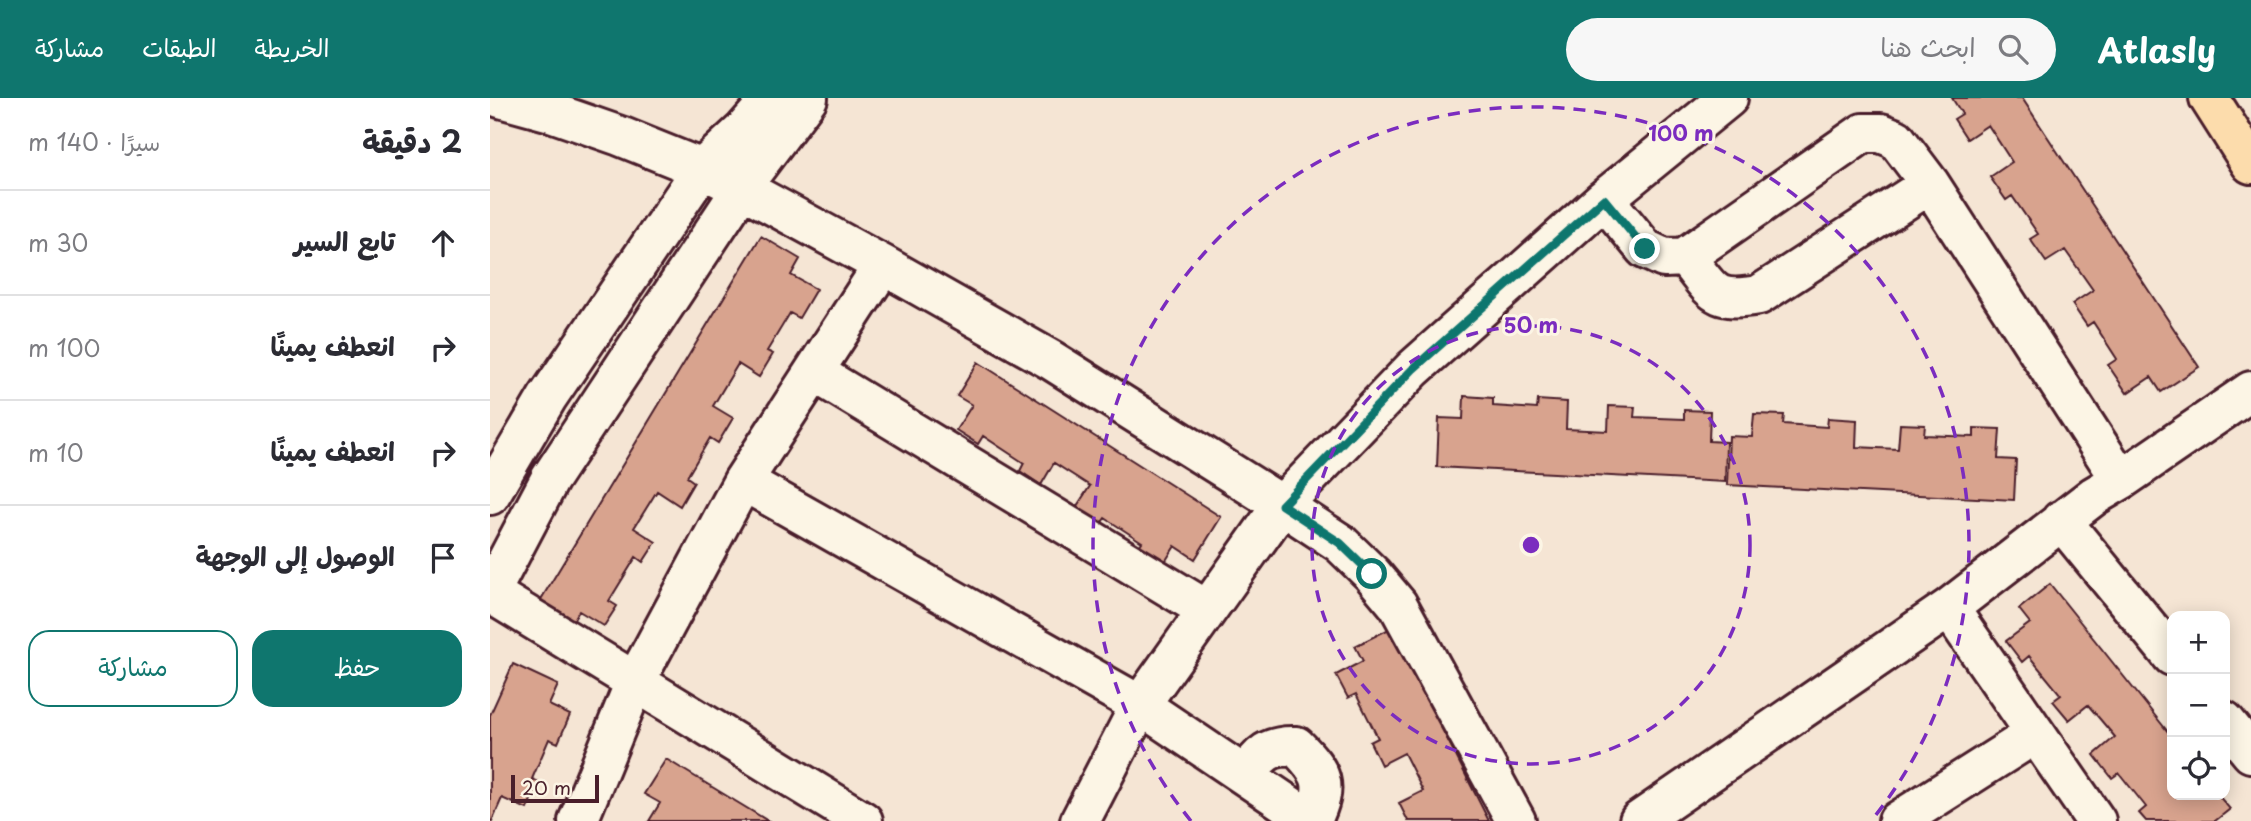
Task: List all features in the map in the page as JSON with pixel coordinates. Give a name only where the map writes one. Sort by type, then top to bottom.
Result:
[{"type":"main road","points":[[2209,98],[2251,164]]},
{"type":"street","points":[[500,98],[620,136],[743,188],[1051,360],[1340,543],[1372,574],[1398,605],[1516,821]]},
{"type":"street","points":[[490,495],[547,398],[702,169],[743,131],[772,98]]},
{"type":"street","points":[[808,98],[754,170],[550,479],[490,593],[863,821]]},
{"type":"street","points":[[1080,821],[1140,705],[1282,505],[1413,369],[1604,199],[1728,98]]},
{"type":"street","points":[[1604,199],[1645,249],[1664,258],[1685,257],[1863,133],[1881,132],[1896,139],[1930,184],[2121,480]]},
{"type":"street","points":[[1685,257],[1717,295],[1734,300],[1759,295],[1930,184]]},
{"type":"street","points":[[587,817],[635,682],[743,481],[883,265]]},
{"type":"street","points":[[814,372],[1207,610]]},
{"type":"street","points":[[1639,821],[1948,608],[2094,496],[2251,391]]},
{"type":"street","points":[[743,481],[1140,705],[1312,821],[1321,801],[1322,786],[1312,762],[1296,746],[1280,746],[1261,754],[1245,775]]},
{"type":"street","points":[[2062,520],[2167,650]]},
{"type":"street","points":[[1948,608],[2096,821]]},
{"type":"street","points":[[2230,727],[2251,753]]},
{"type":"street","points":[[1898,821],[2035,734]]},
{"type":"building","points":[[1952,98],[2022,98],[2199,367],[2161,392],[2151,377],[2127,393],[2108,365],[2117,359],[2093,322],[2087,326],[2072,304],[2093,290],[2065,250],[2046,262],[2030,239],[2038,234],[2012,196],[2006,200],[1990,177],[2012,162],[1988,125],[1967,139],[1954,119],[1962,114]]},
{"type":"building","points":[[761,236],[800,259],[791,275],[816,289],[799,318],[790,313],[767,351],[773,354],[759,377],[738,364],[713,406],[733,418],[718,443],[710,438],[687,477],[694,482],[680,506],[657,491],[634,528],[656,542],[643,562],[636,557],[609,601],[617,606],[604,626],[579,611],[570,626],[537,606]]},
{"type":"building","points":[[978,362],[1221,517],[1195,559],[1175,546],[1163,565],[1137,549],[1142,542],[1105,518],[1100,525],[1075,509],[1090,486],[1054,463],[1041,485],[1020,471],[1024,463],[983,436],[978,444],[956,430],[972,405],[957,396]]},
{"type":"building","points":[[1464,396],[1493,398],[1493,406],[1537,409],[1538,400],[1567,402],[1566,429],[1608,431],[1609,406],[1635,407],[1634,417],[1684,419],[1684,410],[1710,411],[1709,441],[1726,442],[1725,482],[1437,467],[1439,418],[1463,419]]},
{"type":"building","points":[[1754,414],[1784,415],[1783,424],[1827,427],[1828,418],[1857,420],[1856,447],[1898,449],[1900,424],[1925,425],[1924,435],[1974,437],[1974,428],[2000,429],[1998,459],[2016,460],[2014,500],[1727,485],[1729,436],[1752,437]]},
{"type":"building","points":[[2050,584],[2167,731],[2167,800],[2222,800],[2230,809],[2215,821],[2146,821],[2139,813],[2146,807],[2119,773],[2112,778],[2094,755],[2115,737],[2088,705],[2069,720],[2053,701],[2061,695],[2029,656],[2022,662],[2006,641],[2030,623],[2019,609]]},
{"type":"building","points":[[1391,628],[1489,821],[1408,821],[1399,803],[1423,791],[1404,753],[1381,765],[1370,742],[1378,738],[1356,694],[1348,698],[1336,675],[1363,661],[1355,646]]},
{"type":"building","points":[[513,664],[558,685],[549,705],[570,715],[558,743],[549,739],[532,779],[539,782],[527,809],[502,798],[490,821],[490,715]]},
{"type":"building","points":[[666,759],[768,821],[649,821],[660,803],[644,794]]},
{"type":"route","points":[[1372,574],[1340,543],[1282,505],[1413,369],[1604,199],[1645,249]]}]
